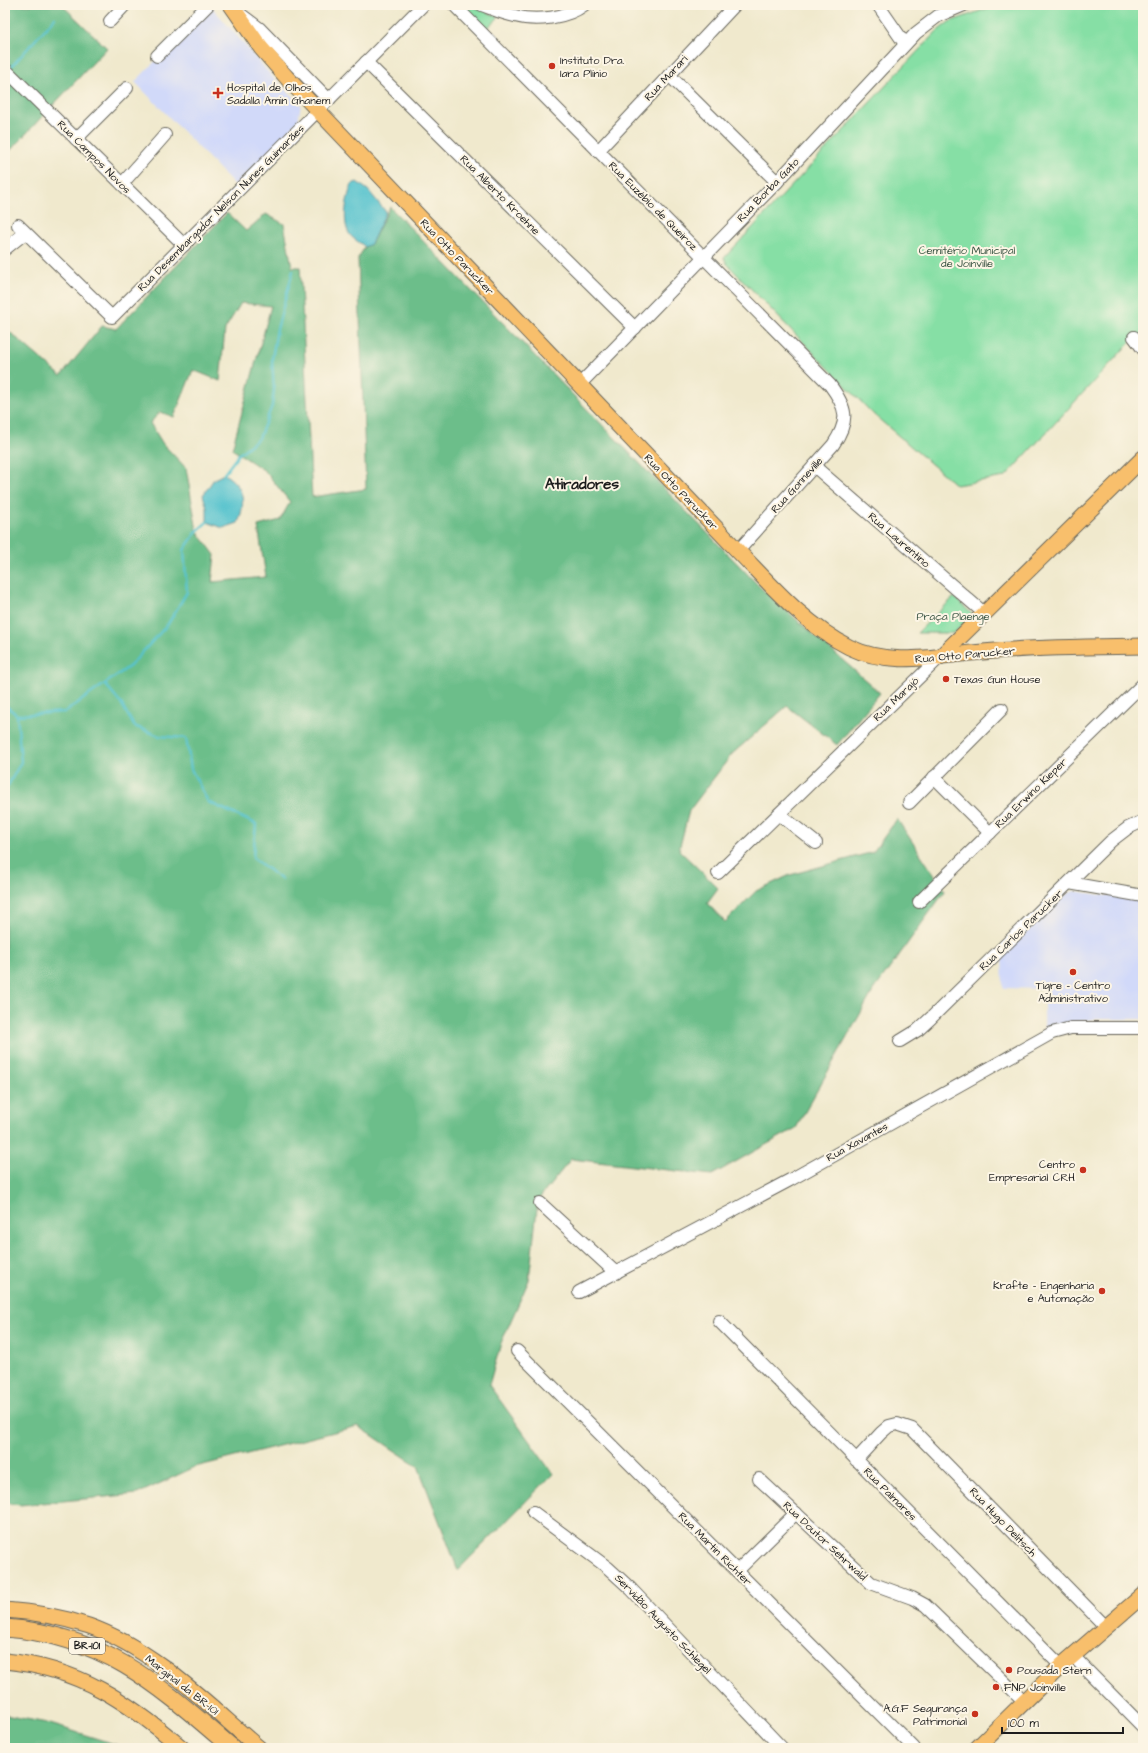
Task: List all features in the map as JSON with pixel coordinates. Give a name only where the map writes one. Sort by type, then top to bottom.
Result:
[{"type":"highway","name":"BR-101","points":[[5,1628],[41,1632],[87,1646],[128,1665],[160,1687],[232,1748]]},
{"type":"highway","name":"BR-101","points":[[5,1639],[54,1646],[90,1659],[115,1671],[147,1691],[215,1748]]},
{"type":"main road","name":"Rua Otto Parucker","points":[[233,8],[268,57],[318,111],[738,551],[801,613],[828,634],[849,647],[872,656],[902,660],[983,652],[1143,646]]},
{"type":"main road","name":"Rua Marajó","points":[[940,657],[1143,458]]},
{"type":"main road","points":[[970,627],[970,644],[976,650],[983,652]]},
{"type":"main road","points":[[977,1748],[1061,1666],[1143,1595]]},
{"type":"main road","name":"Marginal da BR-101","points":[[5,1610],[56,1617],[90,1627],[119,1640],[153,1661],[178,1680],[259,1748]]},
{"type":"main road","points":[[5,1661],[59,1671],[100,1687],[132,1707],[182,1748]]},
{"type":"street","points":[[110,21],[125,5]]},
{"type":"street","points":[[157,56],[208,5]]},
{"type":"street","name":"Rua Desembargador Nelson Nunes Guimarães","points":[[5,249],[21,229],[112,317],[423,5]]},
{"type":"street","name":"Rua Euzébio de Queiroz","points":[[454,5],[830,385],[842,402],[845,413]]},
{"type":"street","points":[[482,5],[513,16],[534,18],[566,14],[584,5]]},
{"type":"street","name":"Rua Marari","points":[[598,151],[735,5]]},
{"type":"street","points":[[878,5],[905,44]]},
{"type":"street","points":[[933,5],[938,16]]},
{"type":"street","name":"Rua Borba Gato","points":[[579,385],[777,182],[905,44],[925,25],[938,16],[964,5]]},
{"type":"street","points":[[233,8],[259,28],[329,100]]},
{"type":"street","name":"Rua Alberto Kroehne","points":[[366,62],[635,328]]},
{"type":"street","name":"Rua Campos Novos","points":[[5,69],[184,245]]},
{"type":"street","points":[[669,75],[777,182]]},
{"type":"street","points":[[76,139],[127,88]]},
{"type":"street","points":[[122,184],[165,135]]},
{"type":"street","points":[[1134,338],[1143,349]]},
{"type":"street","name":"Rua Gonneville","points":[[738,551],[814,466],[841,433],[845,413]]},
{"type":"street","name":"Rua Laurentino","points":[[814,466],[984,613]]},
{"type":"street","name":"Rua Marajó","points":[[718,873],[940,657]]},
{"type":"street","name":"Rua Erwino Kieper","points":[[919,902],[1143,684]]},
{"type":"street","points":[[909,803],[1002,709]]},
{"type":"street","points":[[934,777],[990,833]]},
{"type":"street","points":[[779,814],[816,843]]},
{"type":"street","name":"Rua Carlos Parucker","points":[[900,1041],[918,1030],[932,1018],[1119,834],[1143,821]]},
{"type":"street","points":[[1069,883],[1143,896]]},
{"type":"street","name":"Rua Xavantes","points":[[579,1292],[790,1180],[1052,1033],[1071,1028],[1143,1028]]},
{"type":"street","points":[[540,1203],[616,1273]]},
{"type":"street","name":"Rua Palmares","points":[[719,1322],[1061,1666]]},
{"type":"street","name":"Rua Martin Richter","points":[[517,1350],[914,1748]]},
{"type":"street","name":"Rua Hugo Delitsch","points":[[856,1460],[889,1426],[897,1424],[904,1425],[912,1429],[1106,1627]]},
{"type":"street","name":"Rua Doutor Sehrwald","points":[[759,1479],[871,1583],[886,1590],[912,1598],[926,1605],[1024,1701]]},
{"type":"street","name":"Servidão Augusto Schlegel","points":[[533,1512],[606,1567],[631,1589],[782,1748]]},
{"type":"street","points":[[737,1571],[796,1513]]},
{"type":"street","points":[[1072,1656],[1143,1726]]},
{"type":"shaded area","name":"Hospital de Olhos Sadalla Amin Ghanem","points":[[210,5],[270,74],[301,105],[298,121],[236,186],[135,82]]},
{"type":"shaded area","name":"Tigre - Centro Administrativo","points":[[1074,891],[1143,901],[1143,1019],[1094,1019],[1068,1023],[1044,1031],[1044,989],[1003,988],[1002,956],[1067,894]]},
{"type":"green space","points":[[5,5],[62,5],[107,48],[5,156]]},
{"type":"green space","points":[[459,5],[469,5],[499,17],[484,31]]},
{"type":"green space","name":"Cemitério Municipal de Joinville","points":[[997,5],[1143,5],[1143,350],[1134,338],[1005,477],[956,485],[873,414],[727,264],[724,258],[936,32],[949,22]]},
{"type":"green space","points":[[390,207],[762,589],[880,693],[837,745],[787,706],[732,754],[689,811],[679,850],[718,888],[707,903],[725,922],[756,891],[790,875],[873,852],[897,819],[945,891],[872,993],[796,1128],[712,1175],[571,1159],[538,1200],[529,1280],[501,1343],[489,1385],[553,1474],[458,1570],[418,1466],[358,1426],[195,1467],[137,1494],[20,1505],[5,1503],[5,328],[61,376],[102,326],[116,329],[227,213],[246,231],[266,214],[284,224],[292,267],[300,267],[312,497],[366,489],[358,258],[365,247],[371,244]],"holes":[[[241,303],[271,306],[232,449],[265,471],[290,502],[280,520],[258,526],[266,577],[212,582],[215,555],[197,531],[186,468],[163,444],[150,423],[160,412],[174,417],[193,370],[220,381],[225,329]]]},
{"type":"green space","name":"Praça Plaenge","points":[[954,597],[973,615],[954,633],[917,633]]},
{"type":"green space","points":[[5,1715],[47,1723],[127,1748],[5,1748]]},
{"type":"water","points":[[357,182],[368,190],[386,212],[371,244],[365,247],[350,235],[347,230],[345,217],[348,196],[352,184]]},
{"type":"water","points":[[224,474],[240,489],[243,501],[238,523],[223,528],[207,522],[207,508],[203,495],[214,479]]},
{"type":"waterway","points":[[12,66],[55,18]]},
{"type":"waterway","points":[[224,474],[239,454],[259,438],[272,406],[274,390],[272,359],[277,329],[293,271]]},
{"type":"waterway","points":[[5,705],[17,715],[65,712],[130,666],[168,624],[187,592],[184,550],[197,531],[207,522]]},
{"type":"waterway","points":[[105,684],[121,703],[134,726],[159,736],[186,738],[191,769],[208,802],[256,824],[253,858],[281,879]]},
{"type":"waterway","points":[[5,791],[21,762],[17,715]]},
{"type":"place","name":"Instituto Dra. Iara Plínio","points":[[552,66]]},
{"type":"place","name":"Hospital de Olhos Sadalla Amin Ghanem","points":[[218,93]]},
{"type":"place","name":"Texas Gun House","points":[[946,679]]},
{"type":"place","name":"Tigre - Centro Administrativo","points":[[1073,972]]},
{"type":"place","name":"Centro Empresarial CRH","points":[[1083,1170]]},
{"type":"place","name":"Krafte - Engenharia e Automação","points":[[1102,1291]]},
{"type":"place","name":"Pousada Stern","points":[[1009,1670]]},
{"type":"place","name":"FNP Joinville","points":[[996,1687]]},
{"type":"place","name":"A.G.F Segurança Patrimonial","points":[[975,1714]]},
{"type":"district","name":"Atiradores","points":[[582,484]]}]
